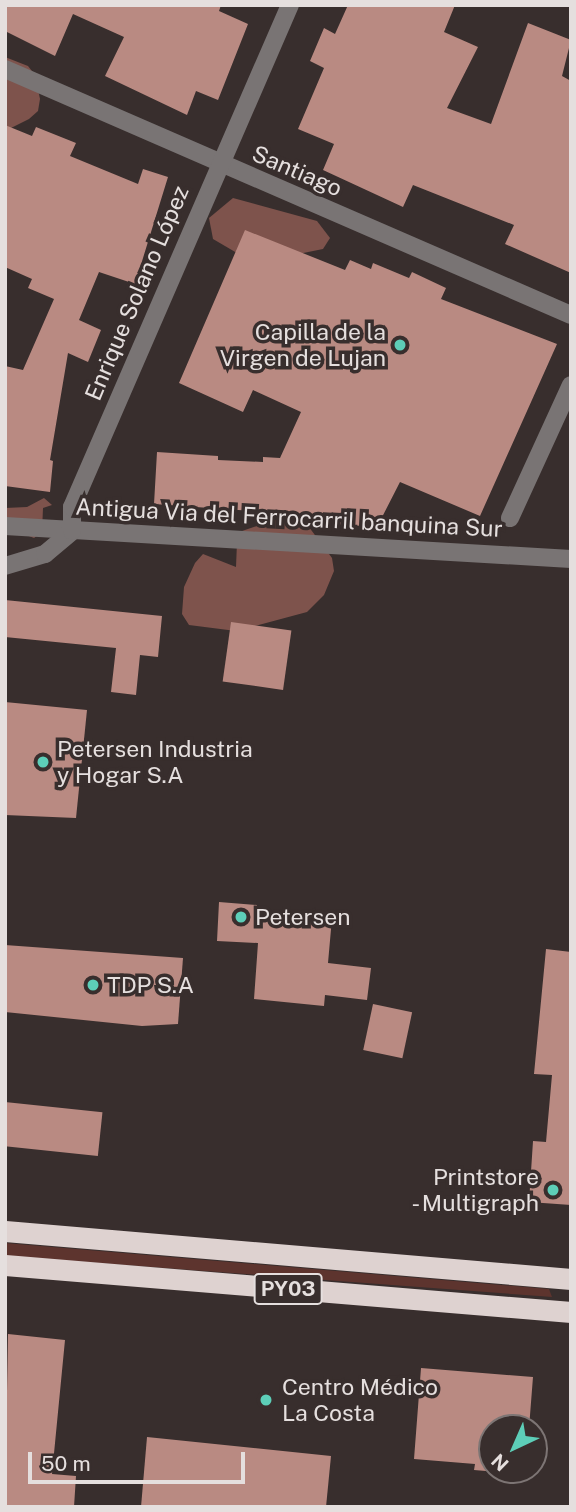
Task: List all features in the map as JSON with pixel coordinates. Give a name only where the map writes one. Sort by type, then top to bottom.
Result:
[{"type":"highway","name":"PY03","points":[[5,1231],[571,1279]]},
{"type":"highway","name":"PY03","points":[[5,1265],[571,1311]]},
{"type":"street","name":"Enrique Solano López","points":[[72,531],[72,507],[290,5]]},
{"type":"street","name":"Santiago","points":[[5,69],[571,315]]},
{"type":"street","points":[[510,518],[571,385]]},
{"type":"street","name":"Antigua Via del Ferrocarril banquina Sur","points":[[5,526],[571,559]]},
{"type":"street","points":[[5,566],[53,550],[72,531]]},
{"type":"shaded area","points":[[5,57],[28,66],[35,75],[40,99],[38,111],[29,119],[5,131]]},
{"type":"shaded area","points":[[233,198],[317,221],[330,238],[323,249],[254,263],[213,239],[209,218]]},
{"type":"shaded area","points":[[44,498],[52,505],[43,508],[42,532],[34,538],[6,527],[5,508],[27,507]]},
{"type":"shaded area","points":[[290,515],[303,519],[332,558],[334,571],[324,595],[307,612],[236,631],[189,625],[182,614],[184,587],[195,563],[203,554],[236,567],[237,542],[242,531]]},
{"type":"shaded area","points":[[5,1243],[549,1289],[552,1297],[5,1256]]},
{"type":"building","points":[[5,5],[221,5],[219,11],[248,24],[218,100],[196,91],[187,115],[105,76],[124,37],[73,14],[55,56],[5,31]]},
{"type":"building","points":[[348,5],[455,5],[444,32],[478,47],[447,108],[491,124],[528,23],[571,40],[562,76],[571,81],[571,273],[505,244],[514,225],[413,185],[403,207],[323,170],[334,144],[298,129],[324,68],[310,61],[324,28],[335,34]]},
{"type":"building","points":[[5,125],[32,136],[36,127],[76,143],[70,156],[138,184],[143,169],[168,177],[135,284],[99,272],[79,320],[101,330],[88,362],[68,353],[50,460],[53,461],[50,492],[5,486],[5,366],[23,370],[54,299],[28,288],[32,279],[5,267]]},
{"type":"building","points":[[245,230],[345,270],[350,260],[371,269],[373,263],[409,278],[412,272],[446,288],[441,299],[557,344],[480,516],[400,482],[377,527],[334,524],[335,517],[154,504],[157,452],[218,456],[218,460],[263,462],[263,457],[280,458],[301,412],[253,390],[243,412],[179,383]]},
{"type":"building","points":[[5,600],[162,616],[158,657],[140,655],[136,695],[111,692],[116,648],[5,637]]},
{"type":"building","points":[[231,622],[291,630],[283,690],[223,681]]},
{"type":"building","name":"Petersen Industria y Hogar S.A","points":[[5,702],[87,710],[76,818],[5,815]]},
{"type":"building","points":[[219,902],[257,905],[257,911],[332,918],[328,963],[371,968],[367,1000],[325,995],[324,1006],[254,999],[258,943],[217,941]]},
{"type":"building","name":"TDP S.A","points":[[5,945],[183,958],[178,1024],[142,1026],[5,1012]]},
{"type":"building","points":[[546,949],[571,952],[571,1205],[529,1202],[533,1141],[546,1142],[552,1075],[534,1074]]},
{"type":"building","points":[[373,1004],[412,1012],[402,1058],[363,1050]]},
{"type":"building","points":[[5,1102],[102,1112],[98,1156],[5,1146]]},
{"type":"building","points":[[8,1334],[65,1340],[52,1474],[76,1476],[74,1507],[5,1507]]},
{"type":"building","points":[[421,1368],[533,1377],[530,1414],[478,1414],[478,1470],[474,1470],[475,1464],[414,1459]]},
{"type":"building","points":[[147,1437],[331,1456],[326,1507],[141,1507]]},
{"type":"place","name":"Capilla de la Virgen de Lujan","points":[[400,345]]},
{"type":"place","name":"Petersen Industria y Hogar S.A","points":[[43,762]]},
{"type":"place","name":"Petersen","points":[[241,917]]},
{"type":"place","name":"TDP S.A","points":[[93,985]]},
{"type":"place","name":"Printstore - Multigraph","points":[[553,1190]]},
{"type":"place","name":"Centro Médico La Costa","points":[[266,1400]]}]
